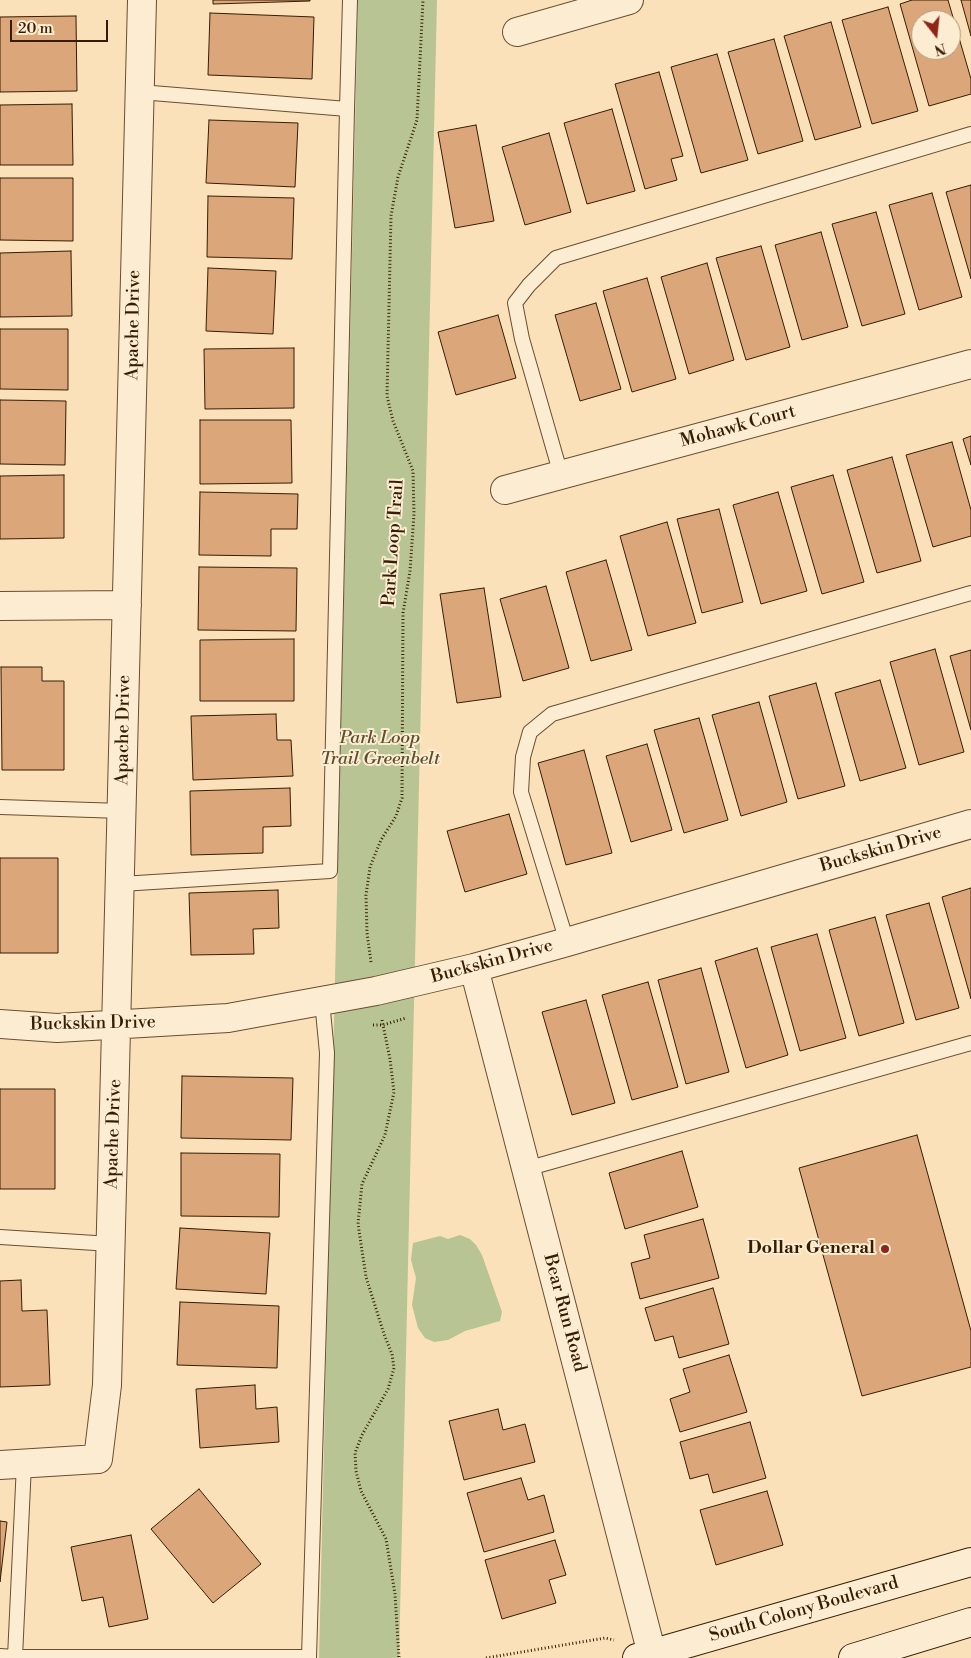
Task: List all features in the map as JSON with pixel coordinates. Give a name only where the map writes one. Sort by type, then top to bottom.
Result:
[{"type":"street","name":"Apache Drive","points":[[12,1465],[98,1459],[107,1385],[142,0]]},
{"type":"street","points":[[517,32],[629,0]]},
{"type":"street","name":"Mohawk Court","points":[[505,490],[971,364]]},
{"type":"street","points":[[0,606],[127,605]]},
{"type":"street","name":"Buckskin Drive","points":[[0,1024],[57,1028],[228,1018],[376,991],[474,968],[971,824]]},
{"type":"street","name":"Bear Run Road","points":[[474,968],[526,1169],[640,1653]]},
{"type":"street","name":"South Colony Boulevard","points":[[640,1653],[971,1562]]},
{"type":"street","points":[[853,1658],[971,1622]]},
{"type":"lane","points":[[121,884],[330,871],[350,0]]},
{"type":"lane","points":[[140,92],[347,109]]},
{"type":"lane","points":[[561,475],[522,339],[515,303],[529,285],[556,258],[971,134]]},
{"type":"lane","points":[[566,942],[521,792],[524,757],[530,732],[552,714],[971,593]]},
{"type":"lane","points":[[0,808],[122,811]]},
{"type":"lane","points":[[0,1656],[309,1657],[327,1053],[322,1001]]},
{"type":"lane","points":[[526,1169],[971,1043]]},
{"type":"lane","points":[[0,1237],[111,1244]]},
{"type":"lane","points":[[12,1465],[15,1657]]},
{"type":"path","name":"Park Loop Trail","points":[[372,969],[367,933],[366,895],[370,868],[381,840],[396,816],[402,798],[403,613],[410,571],[414,514],[414,471],[393,421],[387,396],[391,216],[398,177],[417,120],[423,0]]},
{"type":"path","points":[[380,1013],[390,1059],[394,1092],[385,1135],[362,1184],[358,1224],[366,1277],[392,1354],[394,1368],[388,1389],[362,1435],[355,1453],[356,1471],[361,1490],[386,1539],[395,1594],[399,1658]]},
{"type":"path","points":[[486,1658],[605,1638],[640,1653]]},
{"type":"green space","name":"Park Loop Trail Greenbelt","points":[[358,0],[437,0],[399,1658],[319,1658]]},
{"type":"green space","points":[[460,1235],[470,1239],[482,1255],[502,1312],[500,1321],[465,1331],[448,1340],[434,1342],[425,1338],[418,1328],[412,1305],[416,1278],[411,1260],[413,1243],[440,1236],[448,1239]]},
{"type":"building","points":[[213,0],[310,0],[310,1],[213,4]]},
{"type":"building","points":[[912,0],[948,0],[951,10],[911,10],[911,43],[900,4]]},
{"type":"building","points":[[961,0],[971,0],[971,36]]},
{"type":"building","points":[[888,7],[918,111],[872,124],[842,20]]},
{"type":"building","points":[[210,13],[314,17],[312,79],[208,75]]},
{"type":"building","points":[[76,16],[77,91],[0,92],[0,17]]},
{"type":"building","points":[[831,22],[861,127],[815,140],[784,36]]},
{"type":"building","points":[[774,39],[803,141],[758,154],[728,52]]},
{"type":"building","points":[[961,45],[971,79],[971,94],[929,106],[916,60],[961,60]]},
{"type":"building","points":[[717,54],[748,160],[701,173],[671,67]]},
{"type":"building","points":[[659,72],[683,156],[671,159],[677,180],[645,189],[615,84]]},
{"type":"building","points":[[72,104],[73,165],[0,165],[0,105]]},
{"type":"building","points":[[612,109],[635,191],[587,204],[564,123]]},
{"type":"building","points":[[209,120],[298,123],[295,187],[206,183]]},
{"type":"building","points":[[476,125],[494,221],[455,228],[438,132]]},
{"type":"building","points":[[549,133],[571,212],[525,225],[502,147]]},
{"type":"building","points":[[0,178],[73,178],[73,241],[0,240]]},
{"type":"building","points":[[971,185],[971,279],[946,192]]},
{"type":"building","points":[[932,193],[962,297],[919,310],[889,205]]},
{"type":"building","points":[[208,196],[294,198],[292,259],[207,257]]},
{"type":"building","points":[[876,212],[905,314],[862,326],[832,224]]},
{"type":"building","points":[[821,232],[848,327],[802,340],[775,245]]},
{"type":"building","points":[[761,246],[790,347],[746,360],[716,258]]},
{"type":"building","points":[[71,251],[72,316],[0,317],[0,253]]},
{"type":"building","points":[[707,263],[734,360],[689,374],[661,277]]},
{"type":"building","points":[[208,268],[276,271],[273,334],[206,331]]},
{"type":"building","points":[[647,278],[676,379],[632,392],[603,291]]},
{"type":"building","points":[[596,303],[621,389],[580,401],[555,315]]},
{"type":"building","points":[[498,315],[516,378],[456,395],[438,332]]},
{"type":"building","points":[[0,329],[68,329],[68,390],[0,389]]},
{"type":"building","points":[[294,348],[294,408],[205,409],[204,349]]},
{"type":"building","points":[[0,400],[66,401],[65,465],[0,464]]},
{"type":"building","points":[[200,420],[291,420],[292,483],[200,484]]},
{"type":"building","points":[[971,436],[971,465],[963,439]]},
{"type":"building","points":[[952,442],[971,510],[971,536],[933,547],[906,455]]},
{"type":"building","points":[[892,457],[921,561],[877,573],[847,470]]},
{"type":"building","points":[[64,475],[64,538],[0,539],[0,476]]},
{"type":"building","points":[[833,475],[864,582],[822,594],[791,487]]},
{"type":"building","points":[[200,492],[298,494],[297,529],[271,529],[271,556],[199,555]]},
{"type":"building","points":[[778,492],[807,591],[761,604],[733,505]]},
{"type":"building","points":[[719,509],[743,602],[702,613],[677,519]]},
{"type":"building","points":[[667,522],[696,623],[648,636],[620,536]]},
{"type":"building","points":[[606,560],[632,650],[591,661],[566,572]]},
{"type":"building","points":[[199,567],[297,568],[296,631],[198,630]]},
{"type":"building","points":[[546,586],[569,668],[523,681],[500,599]]},
{"type":"building","points":[[484,588],[501,697],[457,703],[440,594]]},
{"type":"building","points":[[294,639],[294,701],[200,701],[200,640]]},
{"type":"building","points":[[935,649],[964,752],[919,765],[890,662]]},
{"type":"building","points":[[971,650],[971,730],[950,656]]},
{"type":"building","points":[[1,667],[42,667],[42,681],[64,681],[64,770],[2,770]]},
{"type":"building","points":[[880,680],[906,768],[860,781],[835,693]]},
{"type":"building","points":[[816,683],[845,786],[798,799],[769,696]]},
{"type":"building","points":[[759,702],[787,802],[741,816],[712,715]]},
{"type":"building","points":[[276,714],[277,740],[291,740],[293,776],[193,780],[191,716]]},
{"type":"building","points":[[699,718],[728,820],[684,833],[654,730]]},
{"type":"building","points":[[647,744],[672,830],[631,842],[606,756]]},
{"type":"building","points":[[584,750],[612,853],[566,865],[538,763]]},
{"type":"building","points":[[290,788],[291,826],[263,827],[263,853],[191,855],[190,791]]},
{"type":"building","points":[[509,814],[527,874],[465,892],[447,831]]},
{"type":"building","points":[[0,858],[58,858],[58,953],[0,953]]},
{"type":"building","points":[[971,888],[971,999],[942,897]]},
{"type":"building","points":[[278,890],[279,928],[253,929],[254,954],[191,955],[189,893]]},
{"type":"building","points":[[929,903],[959,1008],[916,1020],[886,915]]},
{"type":"building","points":[[875,917],[904,1023],[859,1036],[829,930]]},
{"type":"building","points":[[817,934],[846,1038],[800,1051],[771,947]]},
{"type":"building","points":[[757,948],[788,1055],[746,1068],[715,961]]},
{"type":"building","points":[[701,968],[729,1072],[686,1084],[658,980]]},
{"type":"building","points":[[648,982],[678,1087],[632,1100],[602,995]]},
{"type":"building","points":[[586,1000],[615,1103],[572,1115],[542,1012]]},
{"type":"building","points":[[182,1076],[293,1078],[291,1140],[181,1138]]},
{"type":"building","points":[[0,1089],[55,1089],[55,1189],[0,1189]]},
{"type":"building","name":"Dollar General","points":[[917,1135],[971,1331],[971,1367],[862,1396],[799,1168]]},
{"type":"building","points":[[682,1151],[698,1207],[625,1229],[609,1173]]},
{"type":"building","points":[[181,1153],[280,1154],[279,1217],[181,1216]]},
{"type":"building","points":[[703,1219],[719,1278],[640,1299],[631,1263],[650,1258],[644,1235]]},
{"type":"building","points":[[180,1228],[270,1233],[266,1294],[176,1289]]},
{"type":"building","points":[[21,1280],[22,1311],[47,1310],[50,1385],[0,1387],[0,1281]]},
{"type":"building","points":[[713,1288],[729,1344],[679,1358],[673,1336],[655,1341],[645,1308]]},
{"type":"building","points":[[180,1302],[279,1306],[277,1368],[177,1365]]},
{"type":"building","points":[[729,1355],[747,1412],[680,1432],[670,1399],[690,1392],[683,1369]]},
{"type":"building","points":[[255,1385],[256,1409],[277,1407],[279,1442],[200,1448],[196,1389]]},
{"type":"building","points":[[498,1409],[503,1430],[525,1424],[535,1462],[464,1480],[449,1421]]},
{"type":"building","points":[[750,1422],[766,1478],[713,1493],[708,1474],[690,1479],[680,1442]]},
{"type":"building","points":[[521,1478],[528,1500],[544,1495],[554,1532],[484,1552],[467,1493]]},
{"type":"building","points":[[199,1489],[261,1564],[213,1603],[151,1529]]},
{"type":"building","points":[[767,1491],[783,1545],[716,1565],[700,1510]]},
{"type":"building","points":[[0,1521],[7,1522],[0,1582]]},
{"type":"building","points":[[131,1535],[148,1619],[109,1627],[103,1597],[82,1601],[71,1547]]},
{"type":"building","points":[[555,1540],[566,1575],[549,1580],[556,1603],[502,1619],[485,1560]]},
{"type":"place","name":"Dollar General","points":[[885,1249]]}]
